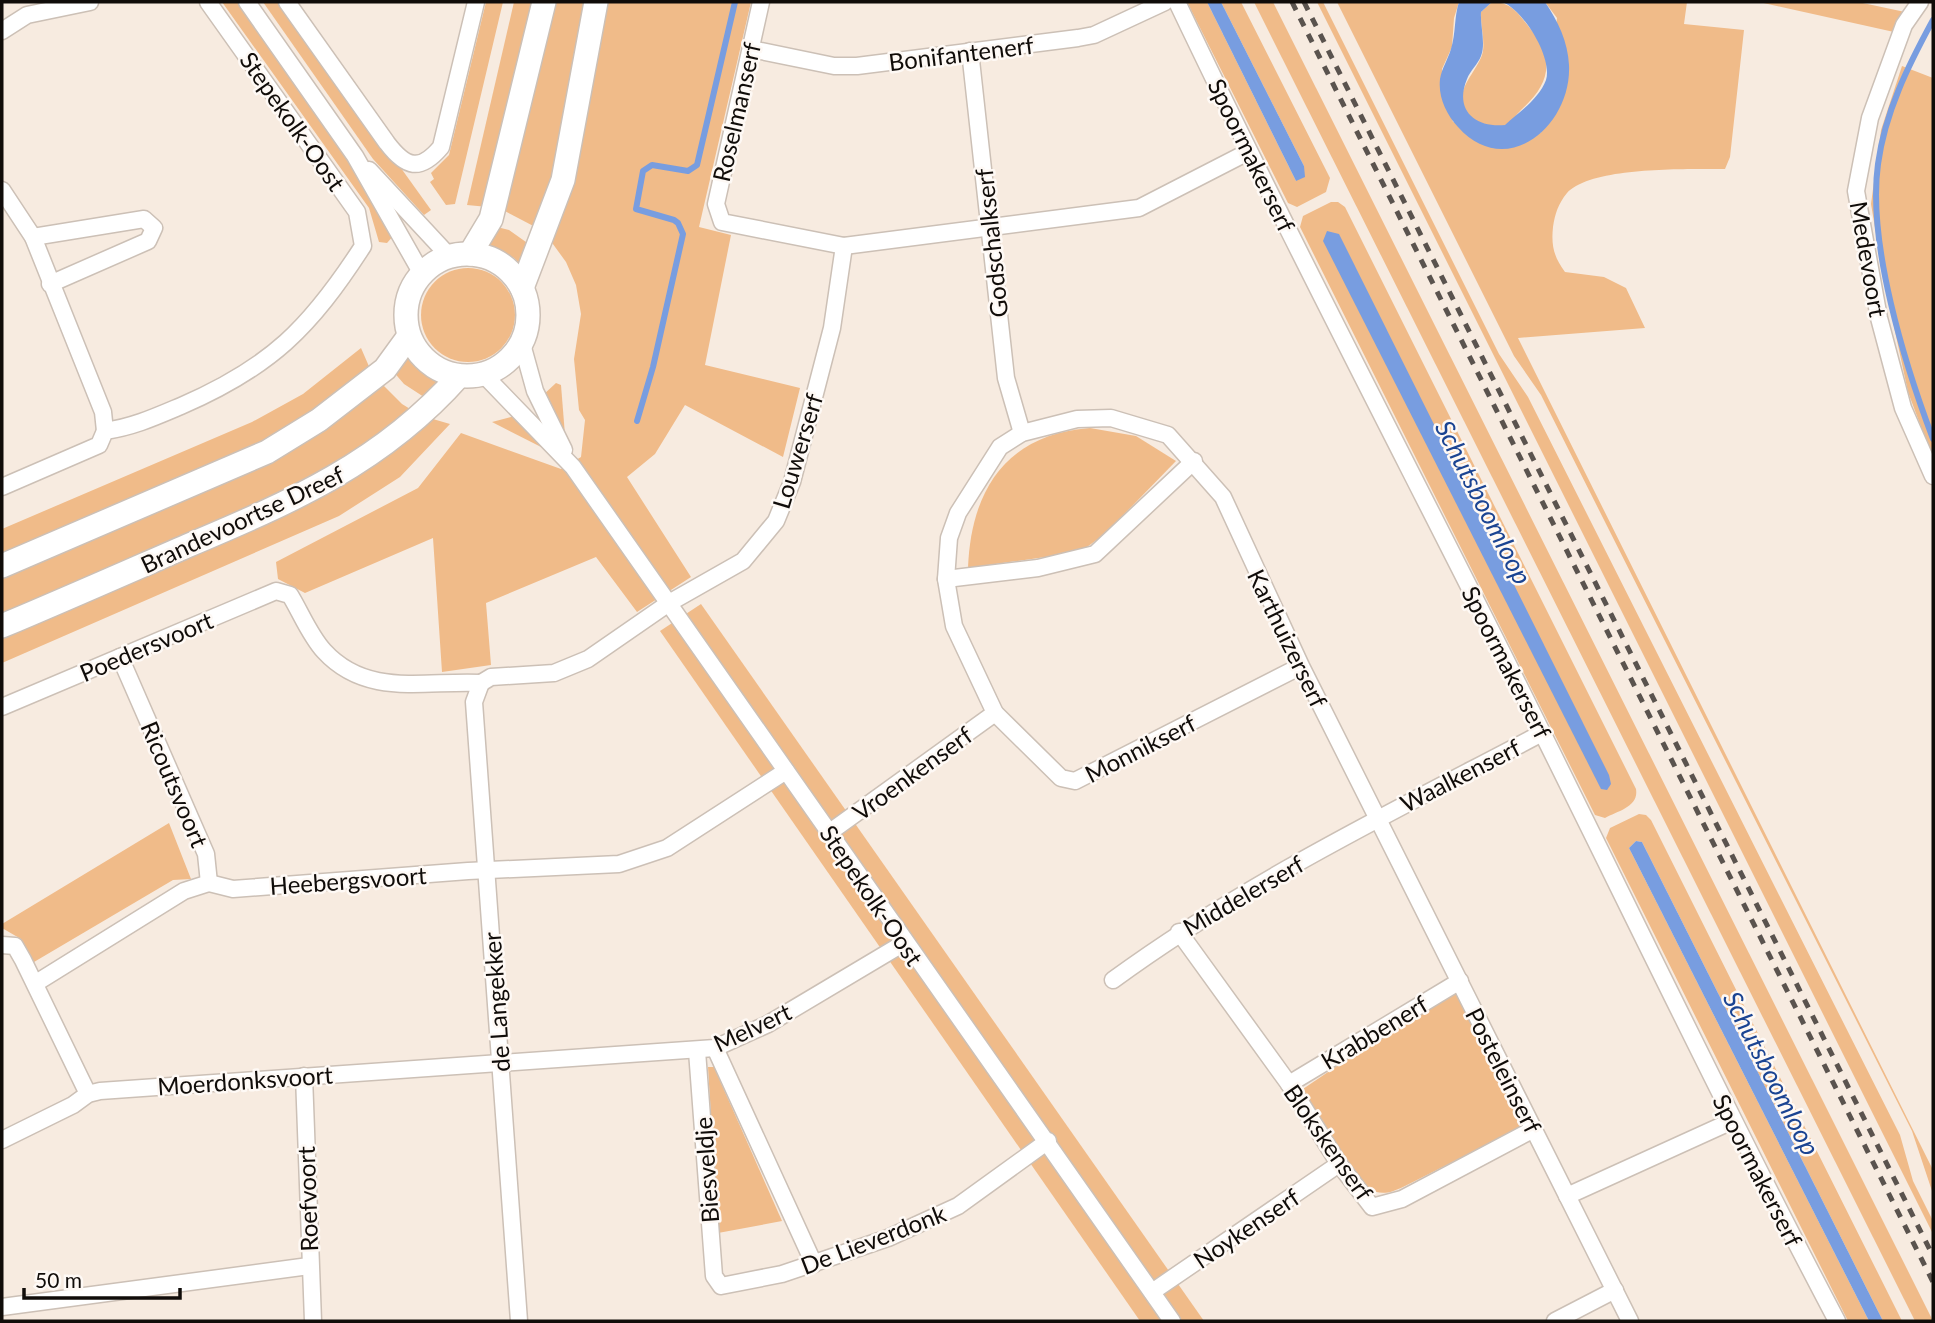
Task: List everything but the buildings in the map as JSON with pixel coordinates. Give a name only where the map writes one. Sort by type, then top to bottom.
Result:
[{"type":"main road","points":[[460,255],[491,259],[510,270],[522,288],[528,306],[528,326],[522,344],[506,363],[484,374],[459,376],[428,363],[409,336],[407,303],[422,274],[460,255],[491,219],[544,2]]},
{"type":"main road","points":[[522,288],[563,180],[596,2]]},
{"type":"main road","name":"Brandevoortse Dreef","points":[[2,565],[267,452],[293,438],[386,369],[409,336]]},
{"type":"main road","name":"Brandevoortse Dreef","points":[[2,626],[322,486],[380,449],[431,408],[459,376]]},
{"type":"street","points":[[2,31],[27,15],[90,2]]},
{"type":"street","name":"Stepekolk-Oost","points":[[105,431],[133,427],[221,388],[264,362],[331,296],[363,246],[357,212],[208,2]]},
{"type":"street","name":"Stepekolk-Oost","points":[[247,2],[355,156],[422,274]]},
{"type":"street","points":[[287,2],[399,159],[414,165],[429,162],[441,147],[476,2]]},
{"type":"street","name":"Roselmanserf","points":[[761,2],[716,204],[722,222],[844,246]]},
{"type":"street","name":"Bonifantenerf","points":[[751,49],[834,66],[970,51],[1094,35],[1165,2]]},
{"type":"street","name":"Spoormakerserf","points":[[1177,2],[1248,152],[1542,733],[1732,1121],[1837,1321]]},
{"type":"street","name":"Medevoort","points":[[1920,2],[1904,25],[1870,118],[1856,191],[1879,318],[1902,408],[1933,476]]},
{"type":"street","name":"Godschalkserf","points":[[970,51],[1006,378],[1022,433]]},
{"type":"street","points":[[844,246],[990,225],[1139,208],[1248,152]]},
{"type":"street","name":"Stepekolk-Oost","points":[[355,156],[460,255]]},
{"type":"street","points":[[2,191],[33,237],[103,412],[105,431],[99,445],[2,487]]},
{"type":"street","points":[[33,237],[144,219],[154,228],[148,241],[50,284]]},
{"type":"street","name":"Louwerserf","points":[[290,595],[322,649],[355,675],[383,684],[481,683],[491,677],[554,673],[588,659],[669,603],[743,561],[776,521],[792,482],[832,328],[844,246]]},
{"type":"street","name":"Stepekolk-Oost","points":[[522,344],[534,391],[573,467],[830,832],[904,943],[1048,1141],[1172,1321]]},
{"type":"street","name":"Stepekolk-Oost","points":[[484,374],[573,467]]},
{"type":"street","name":"Karthuizerserf","points":[[995,713],[954,626],[946,579],[949,538],[958,513],[1000,446],[1022,433],[1077,419],[1111,418],[1168,435],[1194,461],[1223,497],[1301,666],[1378,818]]},
{"type":"street","points":[[946,579],[1038,568],[1096,554],[1194,461]]},
{"type":"street","name":"Poedersvoort","points":[[2,707],[276,591],[290,595]]},
{"type":"street","name":"Ricoutsvoort","points":[[120,657],[206,854],[209,883]]},
{"type":"street","name":"Monnikserf","points":[[995,713],[1060,778],[1075,781],[1301,666]]},
{"type":"street","name":"de Langekker","points":[[481,683],[474,702],[519,1321]]},
{"type":"street","name":"Vroenkenserf","points":[[830,832],[995,713]]},
{"type":"street","name":"Waalkenserf","points":[[1378,818],[1542,733]]},
{"type":"street","name":"Heebergsvoort","points":[[209,883],[233,889],[488,870],[619,864],[667,848],[786,771]]},
{"type":"street","name":"Middelerserf","points":[[1113,980],[1179,932],[1378,818]]},
{"type":"street","name":"Posteleinserf","points":[[1378,818],[1630,1321]]},
{"type":"street","points":[[36,983],[184,891],[209,883]]},
{"type":"street","name":"Blokskenserf","points":[[1179,932],[1289,1084],[1339,1164],[1372,1207],[1402,1199],[1534,1129]]},
{"type":"street","name":"Melvert","points":[[500,1062],[715,1048],[768,1024],[904,943]]},
{"type":"street","points":[[3,945],[15,946],[36,983],[88,1094]]},
{"type":"street","name":"Krabbenerf","points":[[1289,1084],[1460,981]]},
{"type":"street","name":"Biesveldje","points":[[715,1048],[814,1264]]},
{"type":"street","name":"Biesveldje","points":[[697,1051],[714,1276],[721,1286]]},
{"type":"street","name":"Moerdonksvoort","points":[[2,1140],[73,1105],[88,1094],[500,1062]]},
{"type":"street","name":"Roefvoort","points":[[304,1076],[313,1321]]},
{"type":"street","points":[[1567,1196],[1732,1121]]},
{"type":"street","name":"De Lieverdonk","points":[[721,1286],[782,1274],[888,1238],[958,1206],[1048,1141]]},
{"type":"street","name":"Noykenserf","points":[[1152,1292],[1339,1164]]},
{"type":"street","points":[[4,1301],[309,1266]]},
{"type":"street","points":[[1555,1321],[1615,1290]]},
{"type":"shaded area","points":[[222,2],[237,2],[349,160],[394,235],[387,243],[379,242],[369,208]]},
{"type":"shaded area","points":[[263,2],[282,2],[431,210],[424,215],[373,159]]},
{"type":"shaded area","points":[[486,2],[503,2],[455,204],[446,205],[430,182],[434,179],[431,173],[449,155]]},
{"type":"shaded area","points":[[514,2],[540,2],[488,207],[467,205]]},
{"type":"shaded area","points":[[551,2],[590,2],[541,230],[499,208]]},
{"type":"shaded area","points":[[600,2],[751,2],[699,227],[731,235],[705,365],[800,388],[783,457],[685,405],[655,454],[627,477],[691,577],[637,612],[596,557],[486,603],[491,665],[442,672],[433,538],[305,593],[278,579],[276,562],[418,488],[461,433],[561,469],[581,457],[585,420],[579,410],[574,359],[581,314],[576,285],[566,262],[550,240]]},
{"type":"shaded area","points":[[1187,2],[1207,2],[1296,181],[1304,166],[1221,2],[1241,2],[1330,178],[1326,192],[1297,207],[1288,203]]},
{"type":"shaded area","points":[[1254,2],[1273,2],[1933,1321],[1915,1321]]},
{"type":"shaded area","points":[[1317,2],[1323,2],[1499,354],[1528,397],[1900,1135],[1913,1181],[1933,1221],[1933,1234]]},
{"type":"shaded area","points":[[1337,2],[1459,2],[1454,18],[1452,47],[1442,69],[1453,122],[1541,133],[1557,18],[1545,2],[1687,2],[1684,24],[1744,30],[1730,157],[1725,169],[1642,171],[1597,178],[1579,184],[1567,193],[1556,213],[1552,240],[1558,261],[1565,272],[1604,277],[1626,288],[1645,328],[1518,338],[1933,1170],[1933,1194],[1912,1131],[1541,395],[1514,356]]},
{"type":"shaded area","points":[[1492,2],[1509,6],[1517,13],[1538,39],[1546,61],[1546,71],[1538,91],[1510,122],[1500,127],[1473,119],[1462,104],[1463,90],[1482,55],[1481,12]]},
{"type":"shaded area","points":[[1759,2],[1858,2],[1905,12],[1894,32]]},
{"type":"shaded area","points":[[1902,66],[1933,78],[1933,459],[1908,392],[1871,204],[1881,130]]},
{"type":"shaded area","points":[[1331,202],[1338,202],[1345,207],[1636,789],[1631,804],[1605,818],[1595,815],[1300,227],[1303,216]]},
{"type":"shaded area","points":[[493,226],[509,230],[533,247],[524,268],[514,258],[485,244]]},
{"type":"shaded area","points":[[468,268],[486,271],[501,282],[512,297],[515,315],[512,333],[501,348],[486,359],[468,362],[450,359],[435,348],[424,333],[421,315],[424,297],[435,282],[450,271]]},
{"type":"shaded area","points":[[361,348],[371,371],[264,448],[2,561],[2,529],[252,422],[303,394]]},
{"type":"shaded area","points":[[406,355],[424,374],[443,384],[427,399],[404,384],[392,370]]},
{"type":"shaded area","points":[[380,382],[402,404],[415,412],[349,465],[2,621],[2,571],[269,457]]},
{"type":"shaded area","points":[[556,383],[561,385],[565,435],[542,396]]},
{"type":"shaded area","points":[[515,416],[547,450],[492,422]]},
{"type":"shaded area","points":[[426,417],[450,424],[400,477],[339,516],[2,663],[2,632],[292,508]]},
{"type":"shaded area","points":[[1090,428],[1136,436],[1176,461],[1105,534],[1080,552],[968,568],[977,513],[986,490],[999,470],[1016,454],[1037,441],[1061,432]]},
{"type":"shaded area","points":[[701,604],[1204,1321],[1140,1321],[660,631]]},
{"type":"shaded area","points":[[1639,814],[1646,815],[1651,820],[1902,1321],[1883,1321],[1642,842],[1636,841],[1629,848],[1869,1321],[1848,1321],[1606,838],[1610,828]]},
{"type":"shaded area","points":[[169,823],[191,879],[173,880],[34,962],[21,939],[2,928],[2,924]]},
{"type":"shaded area","points":[[1455,986],[1526,1125],[1398,1189],[1385,1193],[1367,1188],[1300,1091]]},
{"type":"shaded area","points":[[708,1067],[714,1067],[782,1221],[718,1233]]},
{"type":"water","points":[[1207,2],[1221,2],[1304,166],[1305,177],[1296,181]]},
{"type":"water","points":[[1459,2],[1492,2],[1481,12],[1482,51],[1467,79],[1463,100],[1465,108],[1476,120],[1494,125],[1505,125],[1534,99],[1543,87],[1547,71],[1535,35],[1519,14],[1502,2],[1545,2],[1554,17],[1562,32],[1568,56],[1567,87],[1560,108],[1548,126],[1533,139],[1515,147],[1496,149],[1477,142],[1450,117],[1440,92],[1440,79],[1453,43]]},
{"type":"water","points":[[1327,231],[1339,234],[1609,775],[1611,784],[1607,790],[1601,789],[1323,241]]},
{"type":"water","points":[[1636,841],[1642,842],[1883,1321],[1869,1321],[1629,848]]},
{"type":"waterway","points":[[637,421],[653,367],[683,234],[674,220],[636,209],[643,171],[652,165],[688,171],[697,165],[735,2]]},
{"type":"waterway","points":[[1933,20],[1906,72],[1886,126],[1878,164],[1876,195],[1878,230],[1891,303],[1911,376],[1933,439]]},
{"type":"railway","points":[[1292,2],[1933,1282]]},
{"type":"railway","points":[[1304,2],[1933,1256]]},
{"type":"water label","name":"Schutsboomloop","points":[[1484,502]]},
{"type":"water label","name":"Schutsboomloop","points":[[1772,1073]]}]
